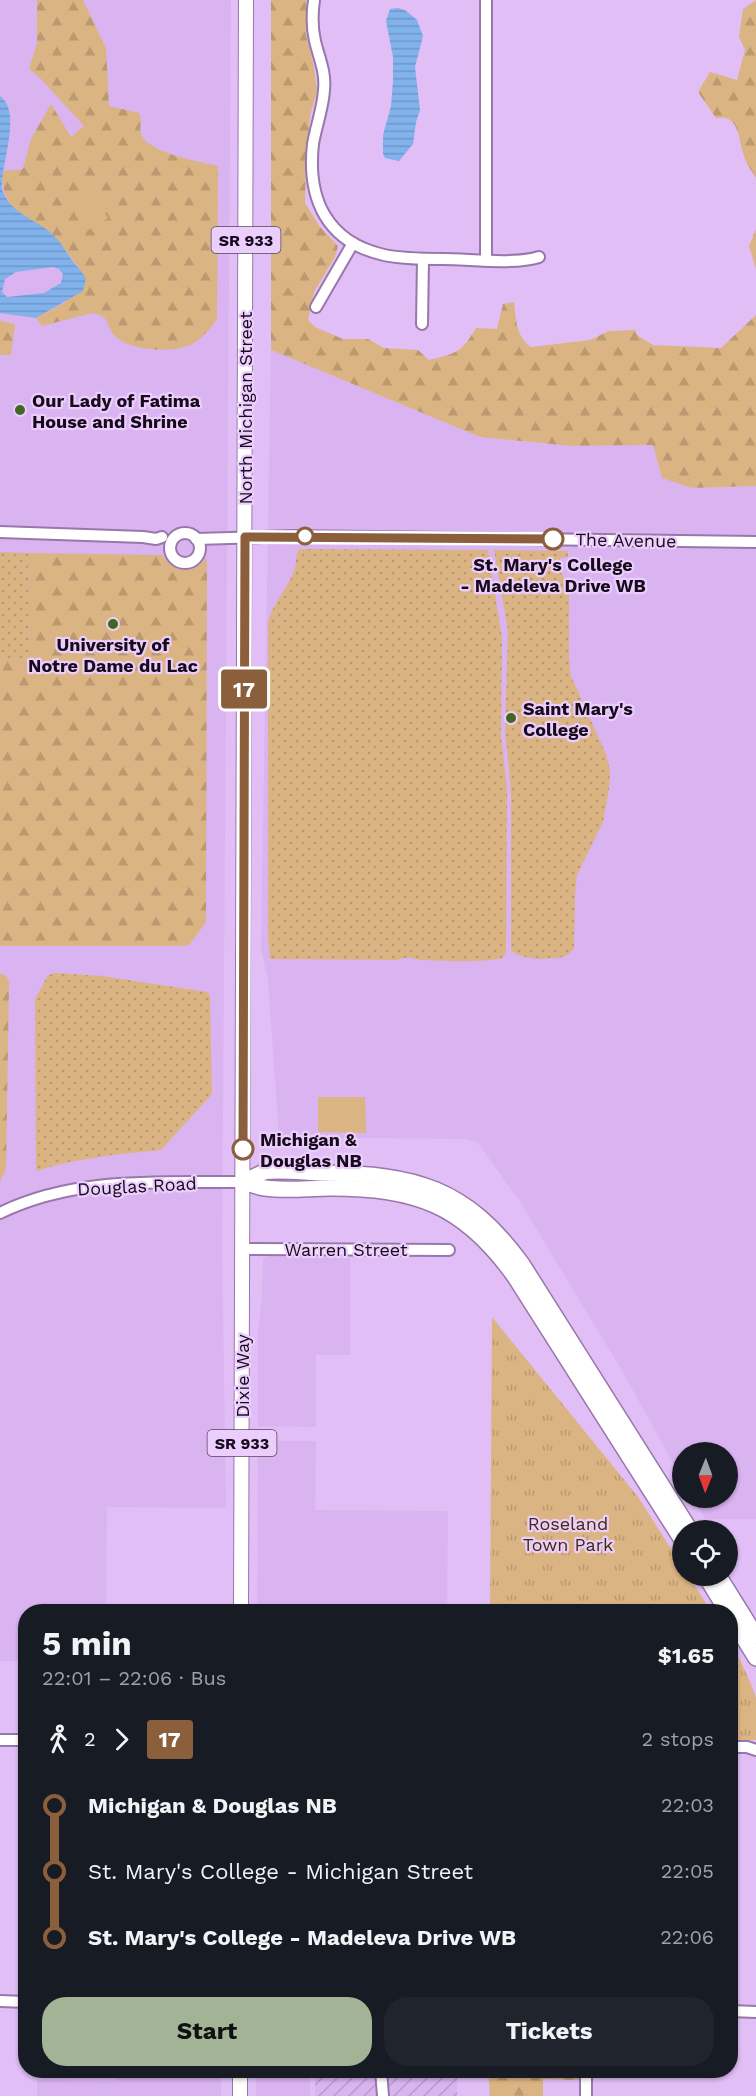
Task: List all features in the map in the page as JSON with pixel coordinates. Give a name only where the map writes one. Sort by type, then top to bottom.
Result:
[{"type":"highway","points":[[243,1182],[265,1172],[377,1174],[437,1190],[472,1210],[499,1234],[522,1264],[684,1520]]},
{"type":"highway","points":[[243,1182],[266,1188],[387,1190],[428,1201],[474,1230],[490,1245],[515,1277],[672,1524]]},
{"type":"highway","points":[[712,1586],[724,1604]]},
{"type":"highway","points":[[725,1586],[736,1604]]},
{"type":"highway","points":[[738,1607],[756,1636]]},
{"type":"highway","points":[[738,1629],[756,1658]]},
{"type":"main road","name":"North Michigan Street","points":[[243,1249],[246,0]]},
{"type":"main road","name":"Dixie Way","points":[[241,1604],[243,1249]]},
{"type":"main road","points":[[240,2078],[240,2096]]},
{"type":"street","points":[[314,0],[313,27],[324,75],[324,90],[313,145],[314,188],[316,200],[328,221],[353,243],[383,255],[514,261],[539,257]]},
{"type":"street","points":[[486,0],[486,260]]},
{"type":"street","points":[[316,307],[353,243]]},
{"type":"street","points":[[422,324],[423,258]]},
{"type":"street","points":[[0,532],[143,537],[149,534],[175,538],[183,534],[193,536],[199,543],[200,552],[194,560],[185,563],[176,560],[171,552],[175,538]]},
{"type":"street","name":"The Avenue","points":[[196,539],[366,536],[756,542]]},
{"type":"street","name":"Douglas Road","points":[[0,1213],[36,1197],[87,1186],[243,1182]]},
{"type":"street","name":"Warren Street","points":[[243,1249],[449,1250]]},
{"type":"street","points":[[0,1740],[18,1740]]},
{"type":"street","points":[[738,1747],[756,1750]]},
{"type":"street","points":[[0,2001],[18,2002]]},
{"type":"street","points":[[738,2011],[756,2012]]},
{"type":"street","points":[[382,2078],[383,2096]]},
{"type":"street","points":[[586,2078],[586,2096]]},
{"type":"shaded area","name":"University of Notre Dame du Lac","points":[[0,0],[231,0],[222,1248],[226,1508],[107,1507],[106,1604],[18,1604],[18,1661],[0,1661]]},
{"type":"shaded area","name":"Saint Mary's College","points":[[271,350],[480,437],[572,446],[653,445],[692,488],[756,486],[756,1519],[705,1519],[699,1508],[738,1508],[738,1442],[672,1442],[672,1461],[620,1367],[519,1200],[478,1143],[467,1139],[279,1137],[268,980],[261,949]]},
{"type":"shaded area","points":[[269,1256],[350,1258],[350,1355],[316,1355],[316,1427],[258,1426],[258,1333],[263,1259]]},
{"type":"shaded area","points":[[316,1441],[315,1510],[448,1511],[447,1604],[257,1604],[258,1443]]},
{"type":"shaded area","points":[[117,2078],[221,2078],[221,2096],[37,2096],[37,2080],[117,2081]]},
{"type":"shaded area","points":[[256,2078],[310,2078],[310,2096],[256,2096]]},
{"type":"shaded area","points":[[315,2078],[376,2078],[376,2096],[315,2096]]},
{"type":"shaded area","points":[[389,2078],[458,2078],[457,2096],[389,2096]]},
{"type":"green space","points":[[37,0],[83,0],[106,48],[109,106],[139,113],[142,136],[155,148],[176,156],[218,166],[217,319],[210,329],[194,343],[166,350],[133,346],[117,338],[103,317],[92,313],[42,326],[36,318],[66,302],[78,266],[51,233],[23,216],[8,201],[3,188],[2,171],[23,169],[31,139],[51,104],[71,137],[84,126],[29,69],[37,43]]},
{"type":"green space","points":[[271,0],[306,0],[306,35],[314,66],[317,91],[310,116],[305,203],[320,227],[338,246],[335,257],[314,292],[308,320],[315,327],[343,339],[368,339],[384,348],[418,350],[429,360],[457,351],[466,343],[476,328],[497,329],[503,304],[514,302],[520,333],[531,347],[590,340],[609,331],[635,330],[638,336],[653,345],[721,348],[756,315],[756,486],[692,488],[662,478],[653,445],[572,446],[480,437],[271,350]]},
{"type":"green space","points":[[756,0],[756,178],[745,159],[734,124],[724,118],[716,118],[698,92],[710,72],[737,80],[745,50],[739,37],[743,9]]},
{"type":"green space","points":[[87,186],[108,218],[89,230],[68,198]]},
{"type":"green space","points":[[756,229],[756,269],[749,246]]},
{"type":"green space","points":[[0,321],[15,324],[11,355],[0,355]]},
{"type":"green space","points":[[299,549],[488,550],[502,638],[501,735],[507,789],[506,951],[503,958],[484,961],[409,958],[397,960],[270,959],[268,935],[268,622],[295,568]]},
{"type":"green space","points":[[494,550],[568,551],[568,557],[560,558],[559,569],[569,587],[571,676],[606,754],[610,771],[603,822],[577,875],[574,949],[566,956],[557,958],[542,959],[520,956],[511,950],[511,792],[505,729],[508,631]]},
{"type":"green space","points":[[0,552],[28,553],[30,658],[0,659]]},
{"type":"green space","points":[[28,553],[162,555],[173,566],[183,570],[195,568],[207,558],[206,922],[190,944],[185,946],[0,946],[0,659],[30,658]]},
{"type":"green space","points":[[0,973],[6,976],[9,982],[6,1168],[0,1182]]},
{"type":"green space","points":[[56,973],[102,976],[207,992],[210,996],[212,1094],[161,1150],[82,1160],[36,1171],[35,999],[48,975]]},
{"type":"green space","points":[[318,1097],[365,1097],[366,1133],[318,1132]]},
{"type":"green space","name":"Roseland Town Park","points":[[492,1317],[638,1497],[672,1550],[672,1586],[695,1586],[707,1604],[490,1604]]},
{"type":"green space","points":[[738,1656],[756,1698],[756,1740],[738,1740]]},
{"type":"green space","points":[[489,2078],[580,2078],[580,2080],[543,2079],[543,2096],[490,2096]]},
{"type":"water","points":[[390,9],[405,10],[417,20],[423,36],[415,67],[420,110],[413,144],[399,161],[385,158],[383,154],[383,135],[391,106],[393,81],[393,57],[386,21]]},
{"type":"water","points":[[0,96],[7,104],[10,114],[9,140],[2,179],[5,197],[15,209],[52,234],[86,278],[83,291],[36,318],[0,313]],"holes":[[[53,267],[59,269],[63,274],[61,283],[44,293],[7,297],[2,292],[5,279],[16,272]]]},
{"type":"bus line","name":"17","points":[[243,1149],[245,537],[553,539]]},
{"type":"place","name":"Our Lady of Fatima House and Shrine","points":[[20,410]]},
{"type":"place","name":"St. Mary's College - Madeleva Drive WB","points":[[553,539]]},
{"type":"place","name":"University of Notre Dame du Lac","points":[[113,624]]},
{"type":"place","name":"Saint Mary's College","points":[[511,718]]},
{"type":"place","name":"Michigan & Douglas NB","points":[[243,1149]]}]
